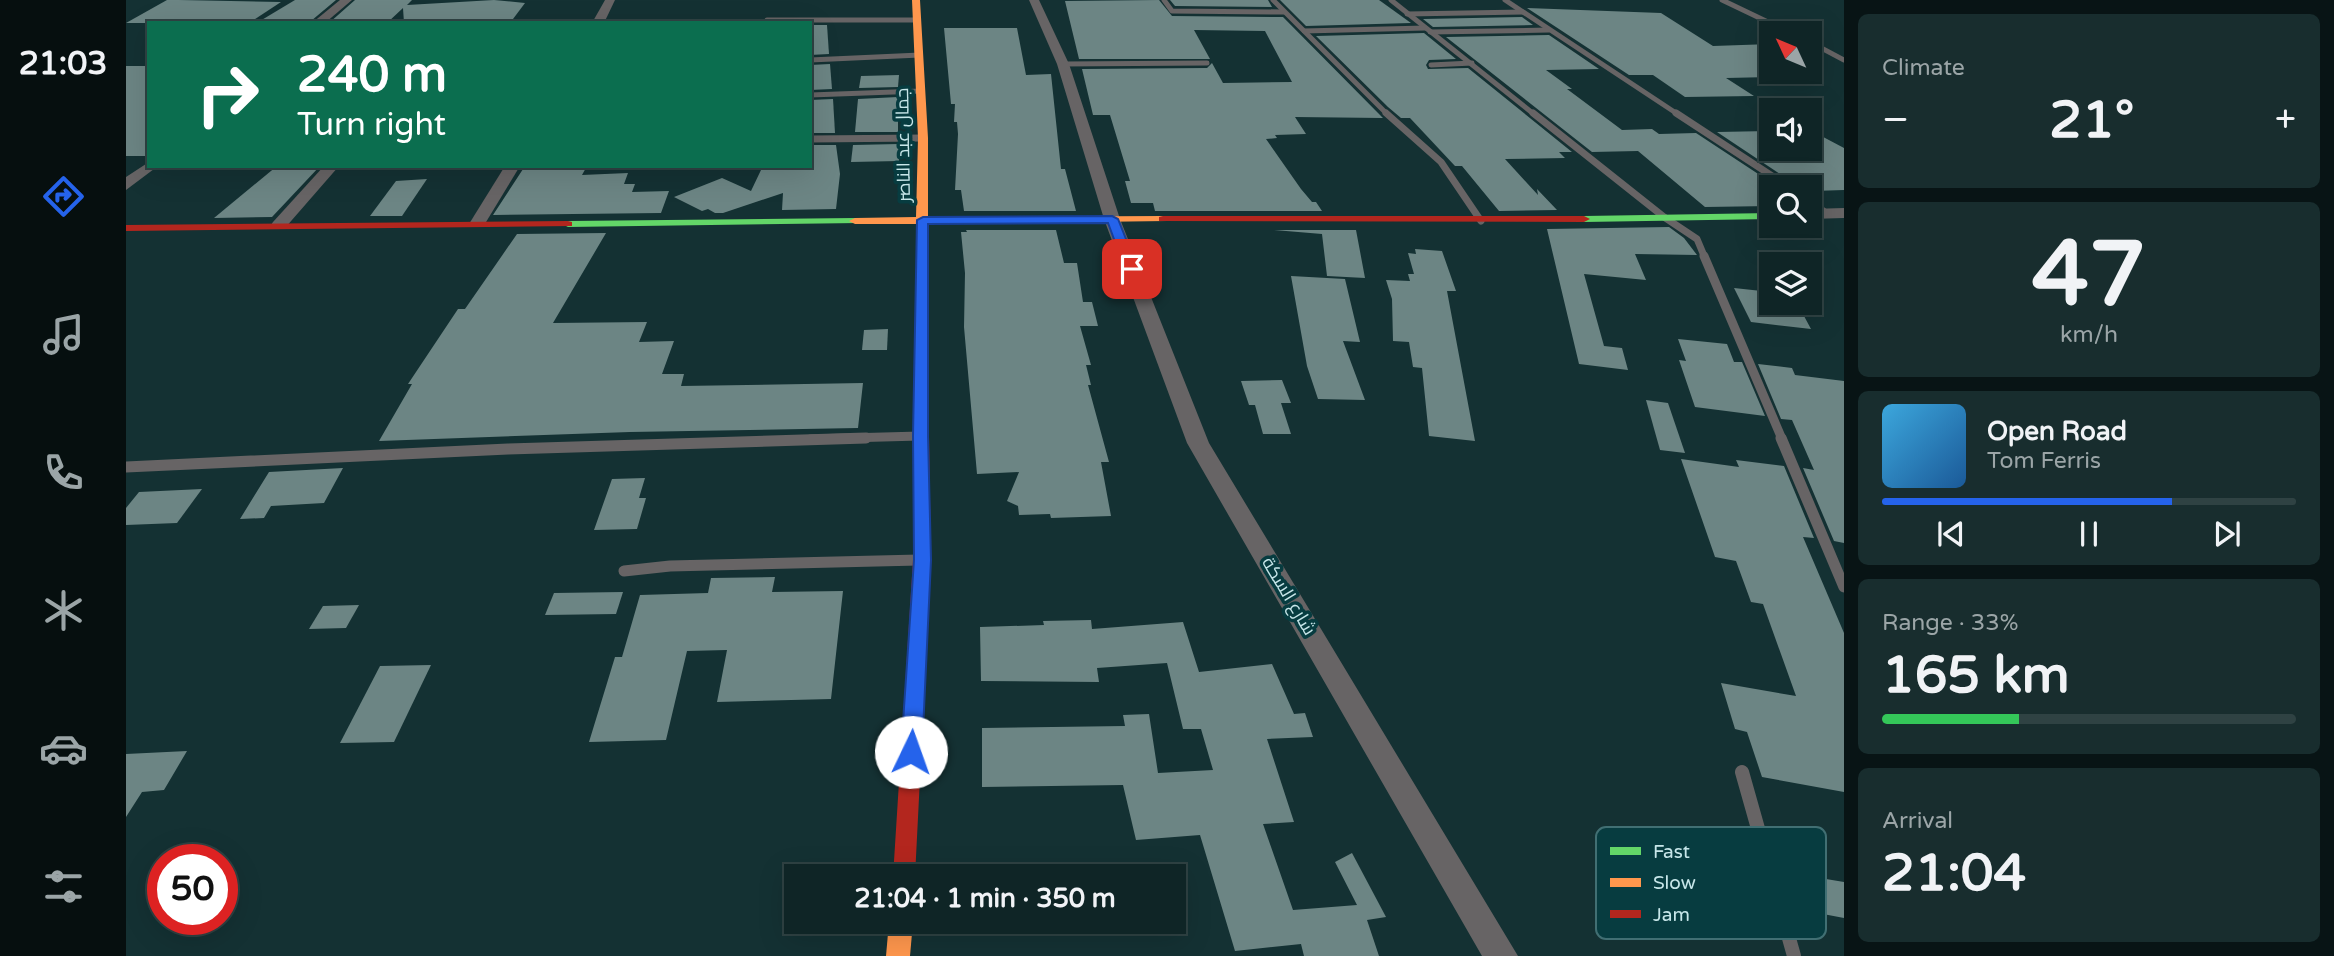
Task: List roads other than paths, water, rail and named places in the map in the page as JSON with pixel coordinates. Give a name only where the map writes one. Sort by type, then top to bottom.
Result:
[{"type":"street","points":[[321,21],[347,0]]},
{"type":"street","points":[[599,21],[610,0]]},
{"type":"street","name":"جمال عبد الناصر","points":[[905,864],[922,560],[920,436],[923,138],[916,0]]},
{"type":"street","name":"شارع السكة","points":[[1034,0],[1063,64],[1112,219],[1198,443],[1501,956]]},
{"type":"street","points":[[126,185],[147,168]]},
{"type":"street","points":[[279,225],[330,168]]},
{"type":"street","points":[[477,224],[512,168]]},
{"type":"street","points":[[1822,213],[1844,213]]},
{"type":"street","points":[[126,228],[1112,219],[1481,221],[1759,216]]},
{"type":"street","points":[[898,956],[900,934]]},
{"type":"lane","points":[[1164,0],[1172,11],[1284,12]]},
{"type":"lane","points":[[1273,0],[1368,97],[1441,162],[1481,221]]},
{"type":"lane","points":[[1391,0],[1664,217],[1697,239],[1844,587]]},
{"type":"lane","points":[[1506,0],[1771,175]]},
{"type":"lane","points":[[1722,0],[1766,21]]},
{"type":"lane","points":[[1407,14],[1524,12]]},
{"type":"lane","points":[[767,20],[918,20]]},
{"type":"lane","points":[[1304,31],[1549,30]]},
{"type":"lane","points":[[1822,48],[1844,60]]},
{"type":"lane","points":[[1827,51],[1844,50]]},
{"type":"lane","points":[[812,60],[920,55]]},
{"type":"lane","points":[[1063,64],[1207,63]]},
{"type":"lane","points":[[1431,65],[1472,63]]},
{"type":"lane","points":[[812,95],[921,91]]},
{"type":"lane","points":[[812,139],[923,138]]},
{"type":"lane","points":[[126,467],[508,449],[920,436]]},
{"type":"lane","points":[[624,571],[670,566],[922,560]]},
{"type":"lane","points":[[1742,772],[1758,827]]},
{"type":"lane","points":[[1789,939],[1794,956]]}]
